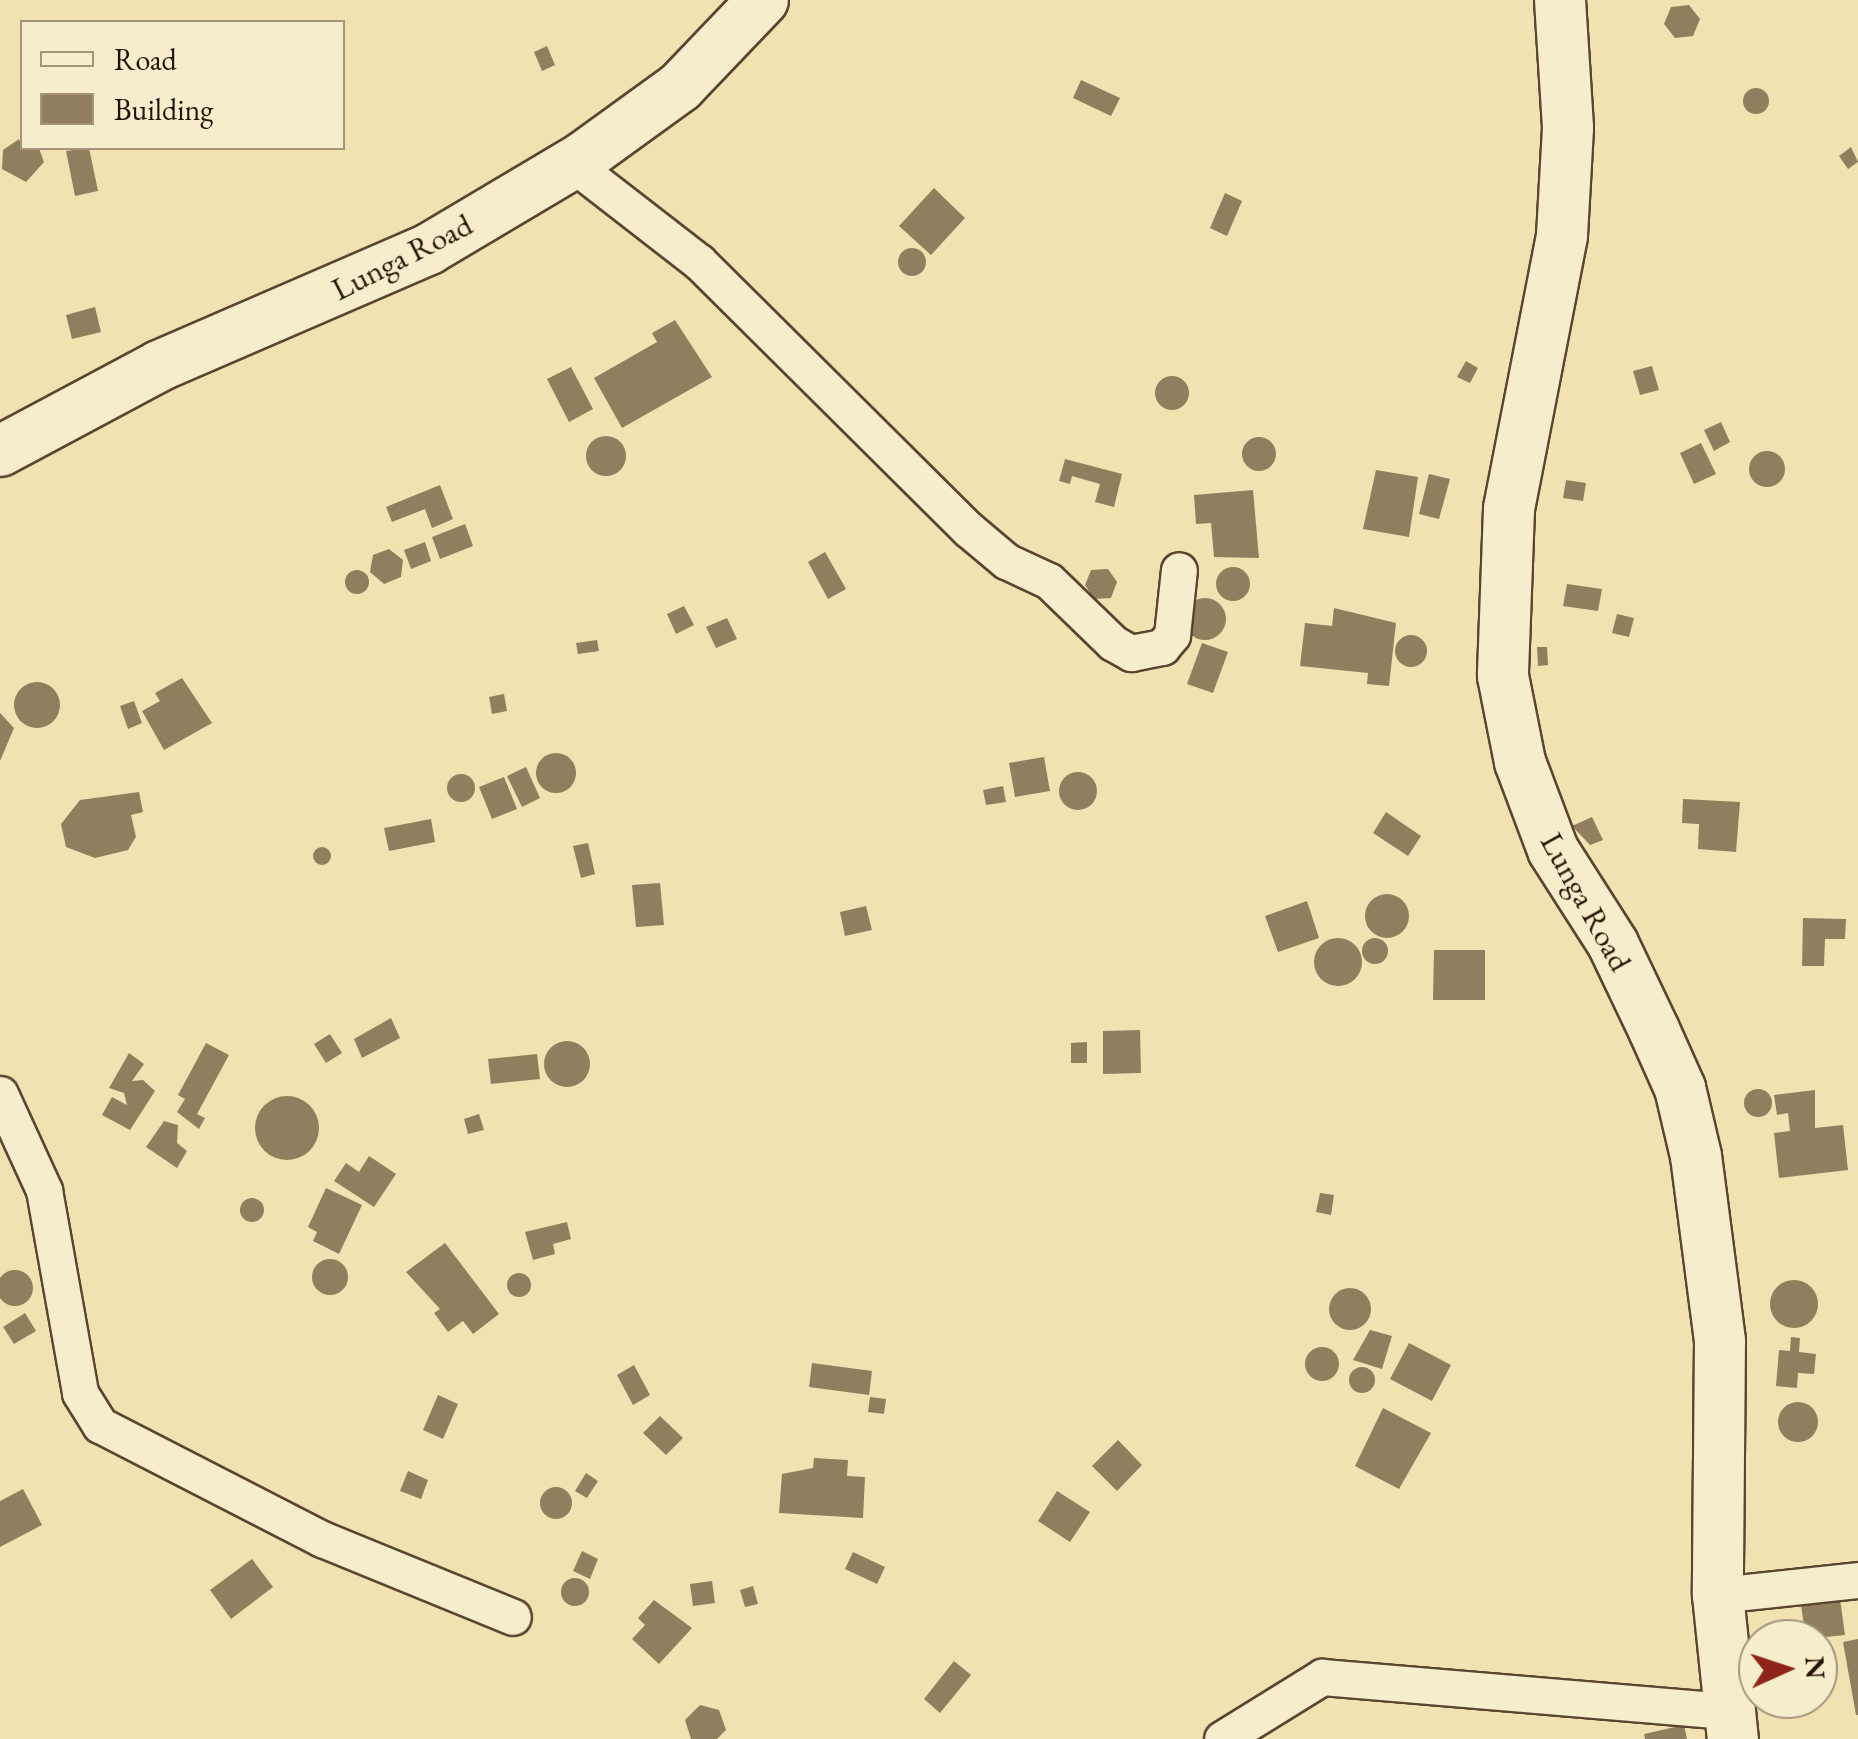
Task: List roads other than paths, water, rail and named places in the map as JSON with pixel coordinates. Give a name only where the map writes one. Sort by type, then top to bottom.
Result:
[{"type":"street","name":"Lunga Road","points":[[0,452],[159,366],[429,249],[570,162],[680,86],[762,0]]},
{"type":"street","name":"Lunga Road","points":[[1560,0],[1568,128],[1562,236],[1509,509],[1504,676],[1520,762],[1553,850],[1613,944],[1654,1030],[1680,1088],[1696,1156],[1720,1341],[1718,1595],[1730,1725]]},
{"type":"street","points":[[570,162],[699,262],[968,529],[1006,561],[1050,581],[1113,643],[1131,654],[1162,647],[1177,611],[1179,570]]},
{"type":"street","points":[[0,1094],[44,1190],[80,1393],[100,1425],[322,1540],[513,1617]]},
{"type":"street","points":[[1718,1595],[1858,1580]]},
{"type":"street","points":[[1222,1739],[1322,1677],[1730,1725]]}]
